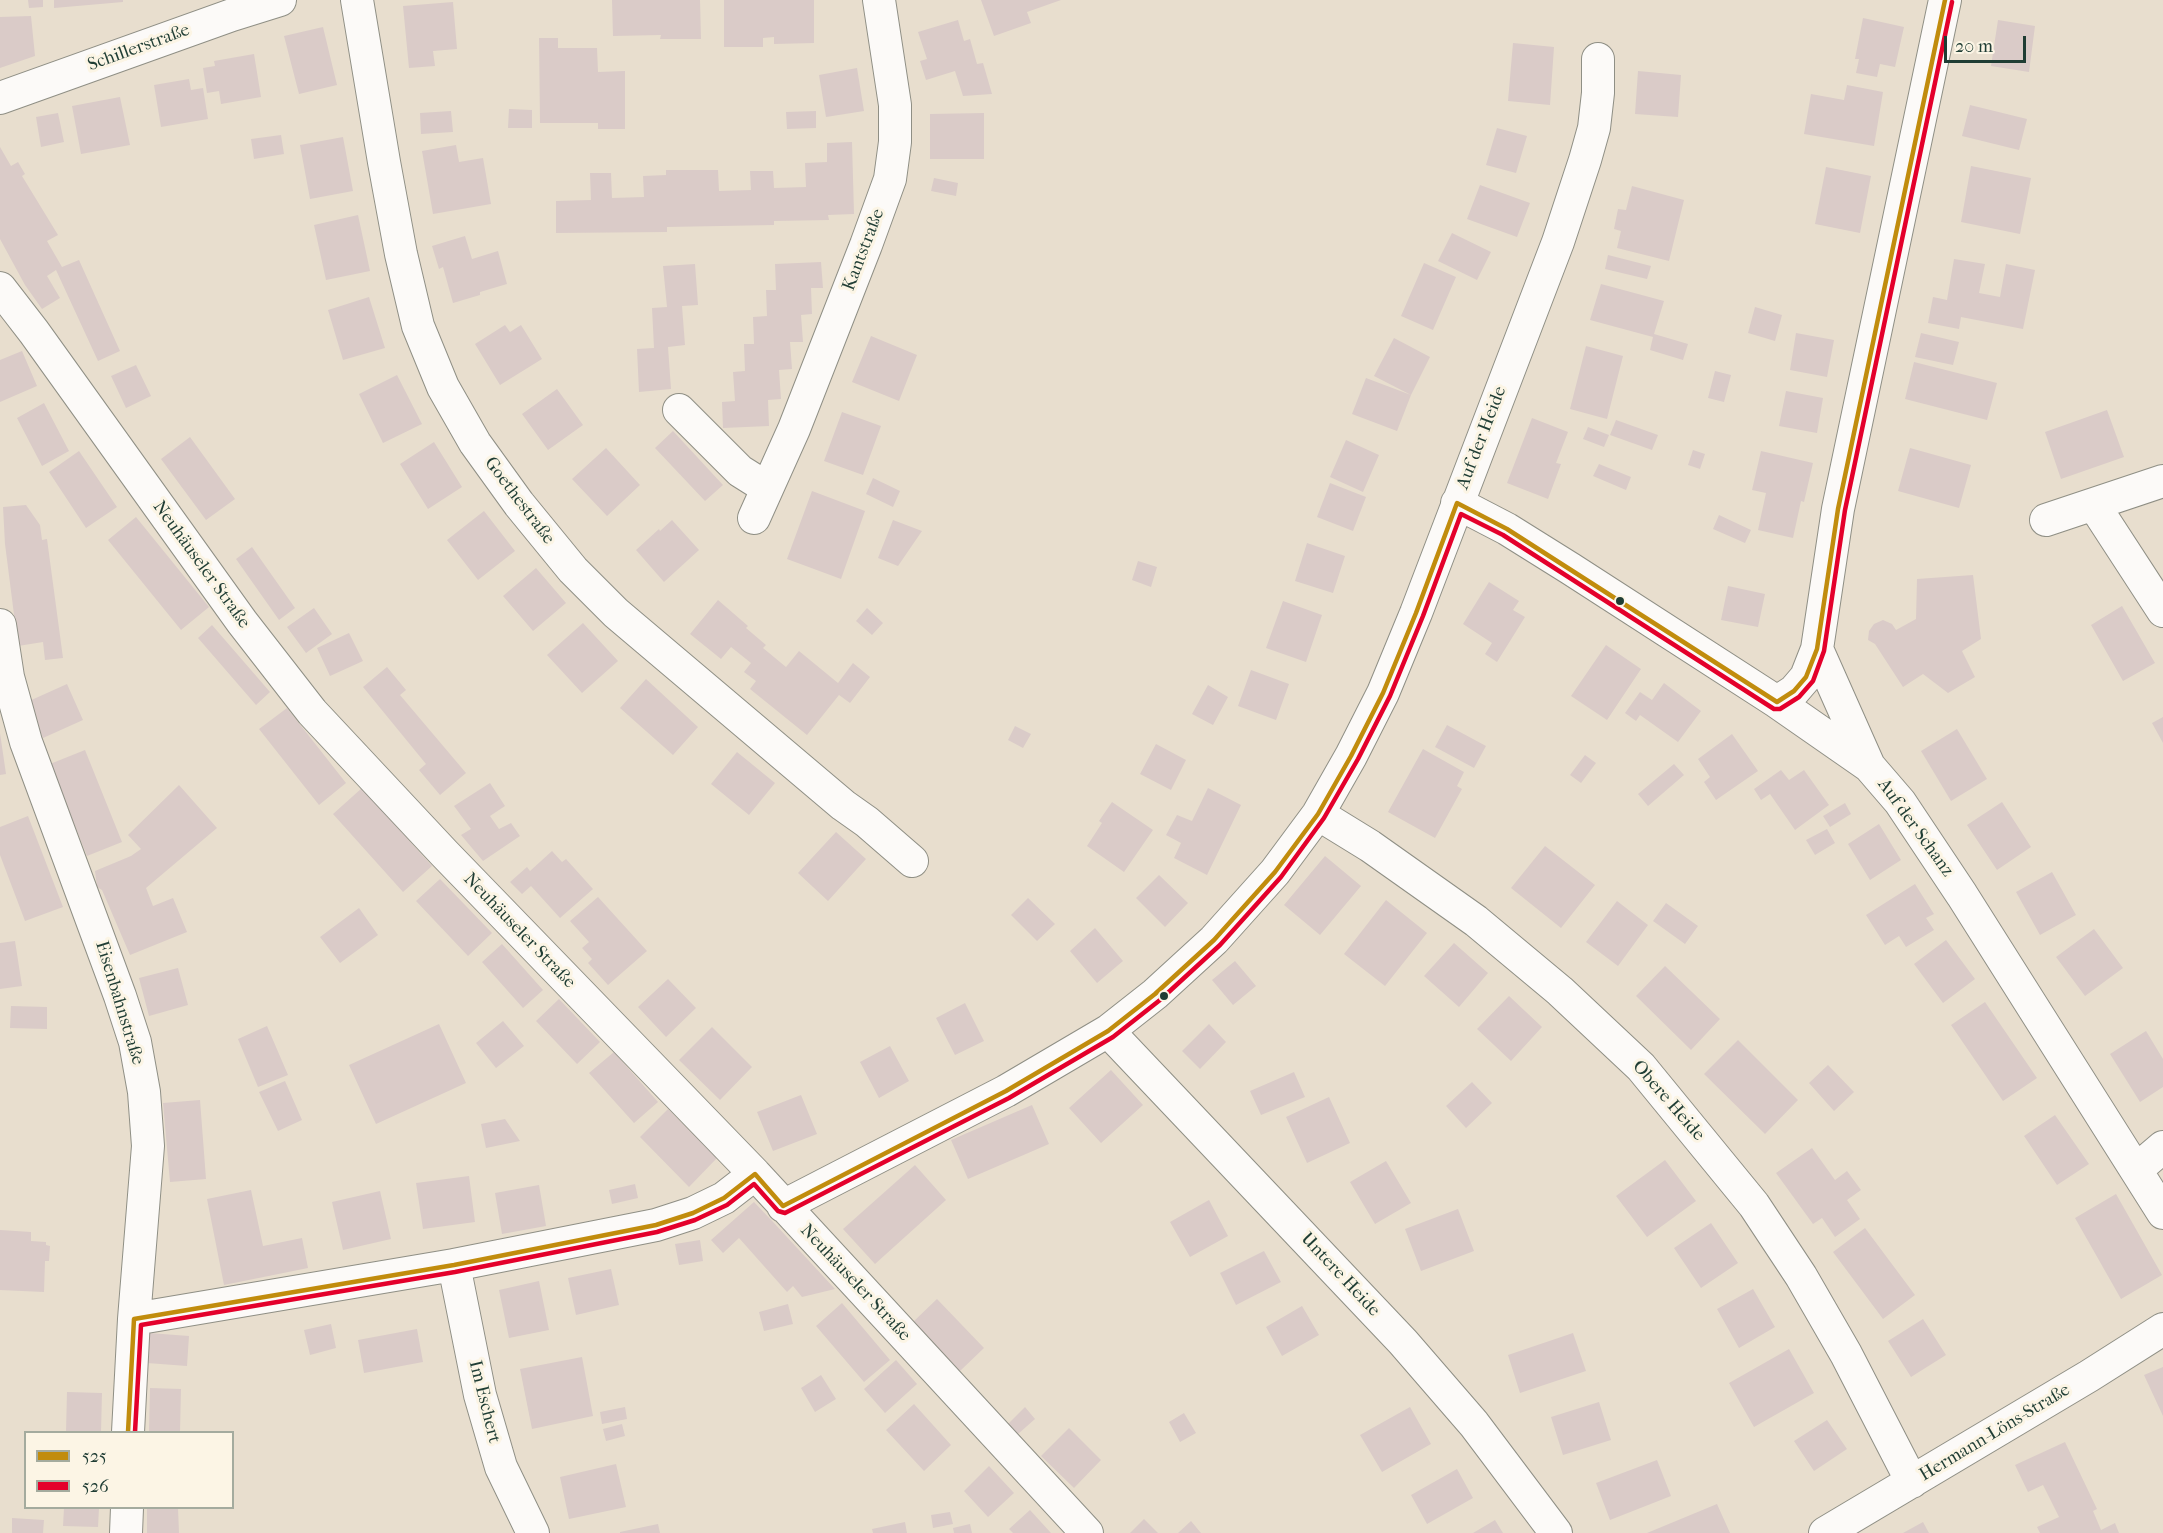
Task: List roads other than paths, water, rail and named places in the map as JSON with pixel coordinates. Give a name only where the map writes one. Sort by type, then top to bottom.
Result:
[{"type":"street","name":"Schillerstraße","points":[[0,98],[280,0]]},
{"type":"street","name":"Goethestraße","points":[[357,0],[388,185],[418,326],[443,387],[475,443],[519,504],[573,570],[616,613],[912,861]]},
{"type":"street","name":"Kantstraße","points":[[754,518],[794,429],[890,179],[896,142],[895,105],[879,0]]},
{"type":"street","points":[[1777,702],[1794,691],[1806,677],[1817,649],[1838,509],[1945,0]]},
{"type":"street","name":"Auf der Heide","points":[[783,1206],[1006,1091],[1108,1031],[1155,994],[1214,940],[1275,872],[1318,814],[1383,693],[1416,613],[1558,242],[1586,160],[1594,128],[1598,93],[1598,59]]},
{"type":"street","name":"Neuhäuseler Straße","points":[[0,288],[242,622],[312,712],[452,861],[755,1173],[1087,1533]]},
{"type":"street","points":[[679,410],[740,471],[767,488]]},
{"type":"street","points":[[2046,520],[2163,481]]},
{"type":"street","name":"Auf der Schanz","points":[[1457,503],[1535,546],[1777,702],[1869,766],[1900,802],[1962,895],[2163,1213]]},
{"type":"street","points":[[2094,505],[2163,611]]},
{"type":"street","name":"Eisenbahnstraße","points":[[0,625],[8,677],[26,742],[120,996],[135,1042],[144,1092],[148,1146],[134,1318],[128,1431]]},
{"type":"street","points":[[1817,649],[1869,766]]},
{"type":"street","name":"Obere Heide","points":[[1318,814],[1370,846],[1476,921],[1560,992],[1641,1067],[1754,1205],[1801,1276],[1846,1354],[1912,1482]]},
{"type":"street","name":"Untere Heide","points":[[1108,1031],[1403,1342],[1474,1424],[1556,1533]]},
{"type":"street","points":[[2136,1170],[2163,1147]]},
{"type":"street","points":[[134,1318],[454,1265],[656,1225],[693,1213],[724,1197],[755,1173]]},
{"type":"street","name":"Im Eschert","points":[[454,1265],[483,1405],[501,1467],[533,1533]]},
{"type":"street","name":"Hermann-Löns-Straße","points":[[1825,1533],[2089,1376],[2163,1329]]},
{"type":"street","points":[[126,1533],[127,1509]]}]
